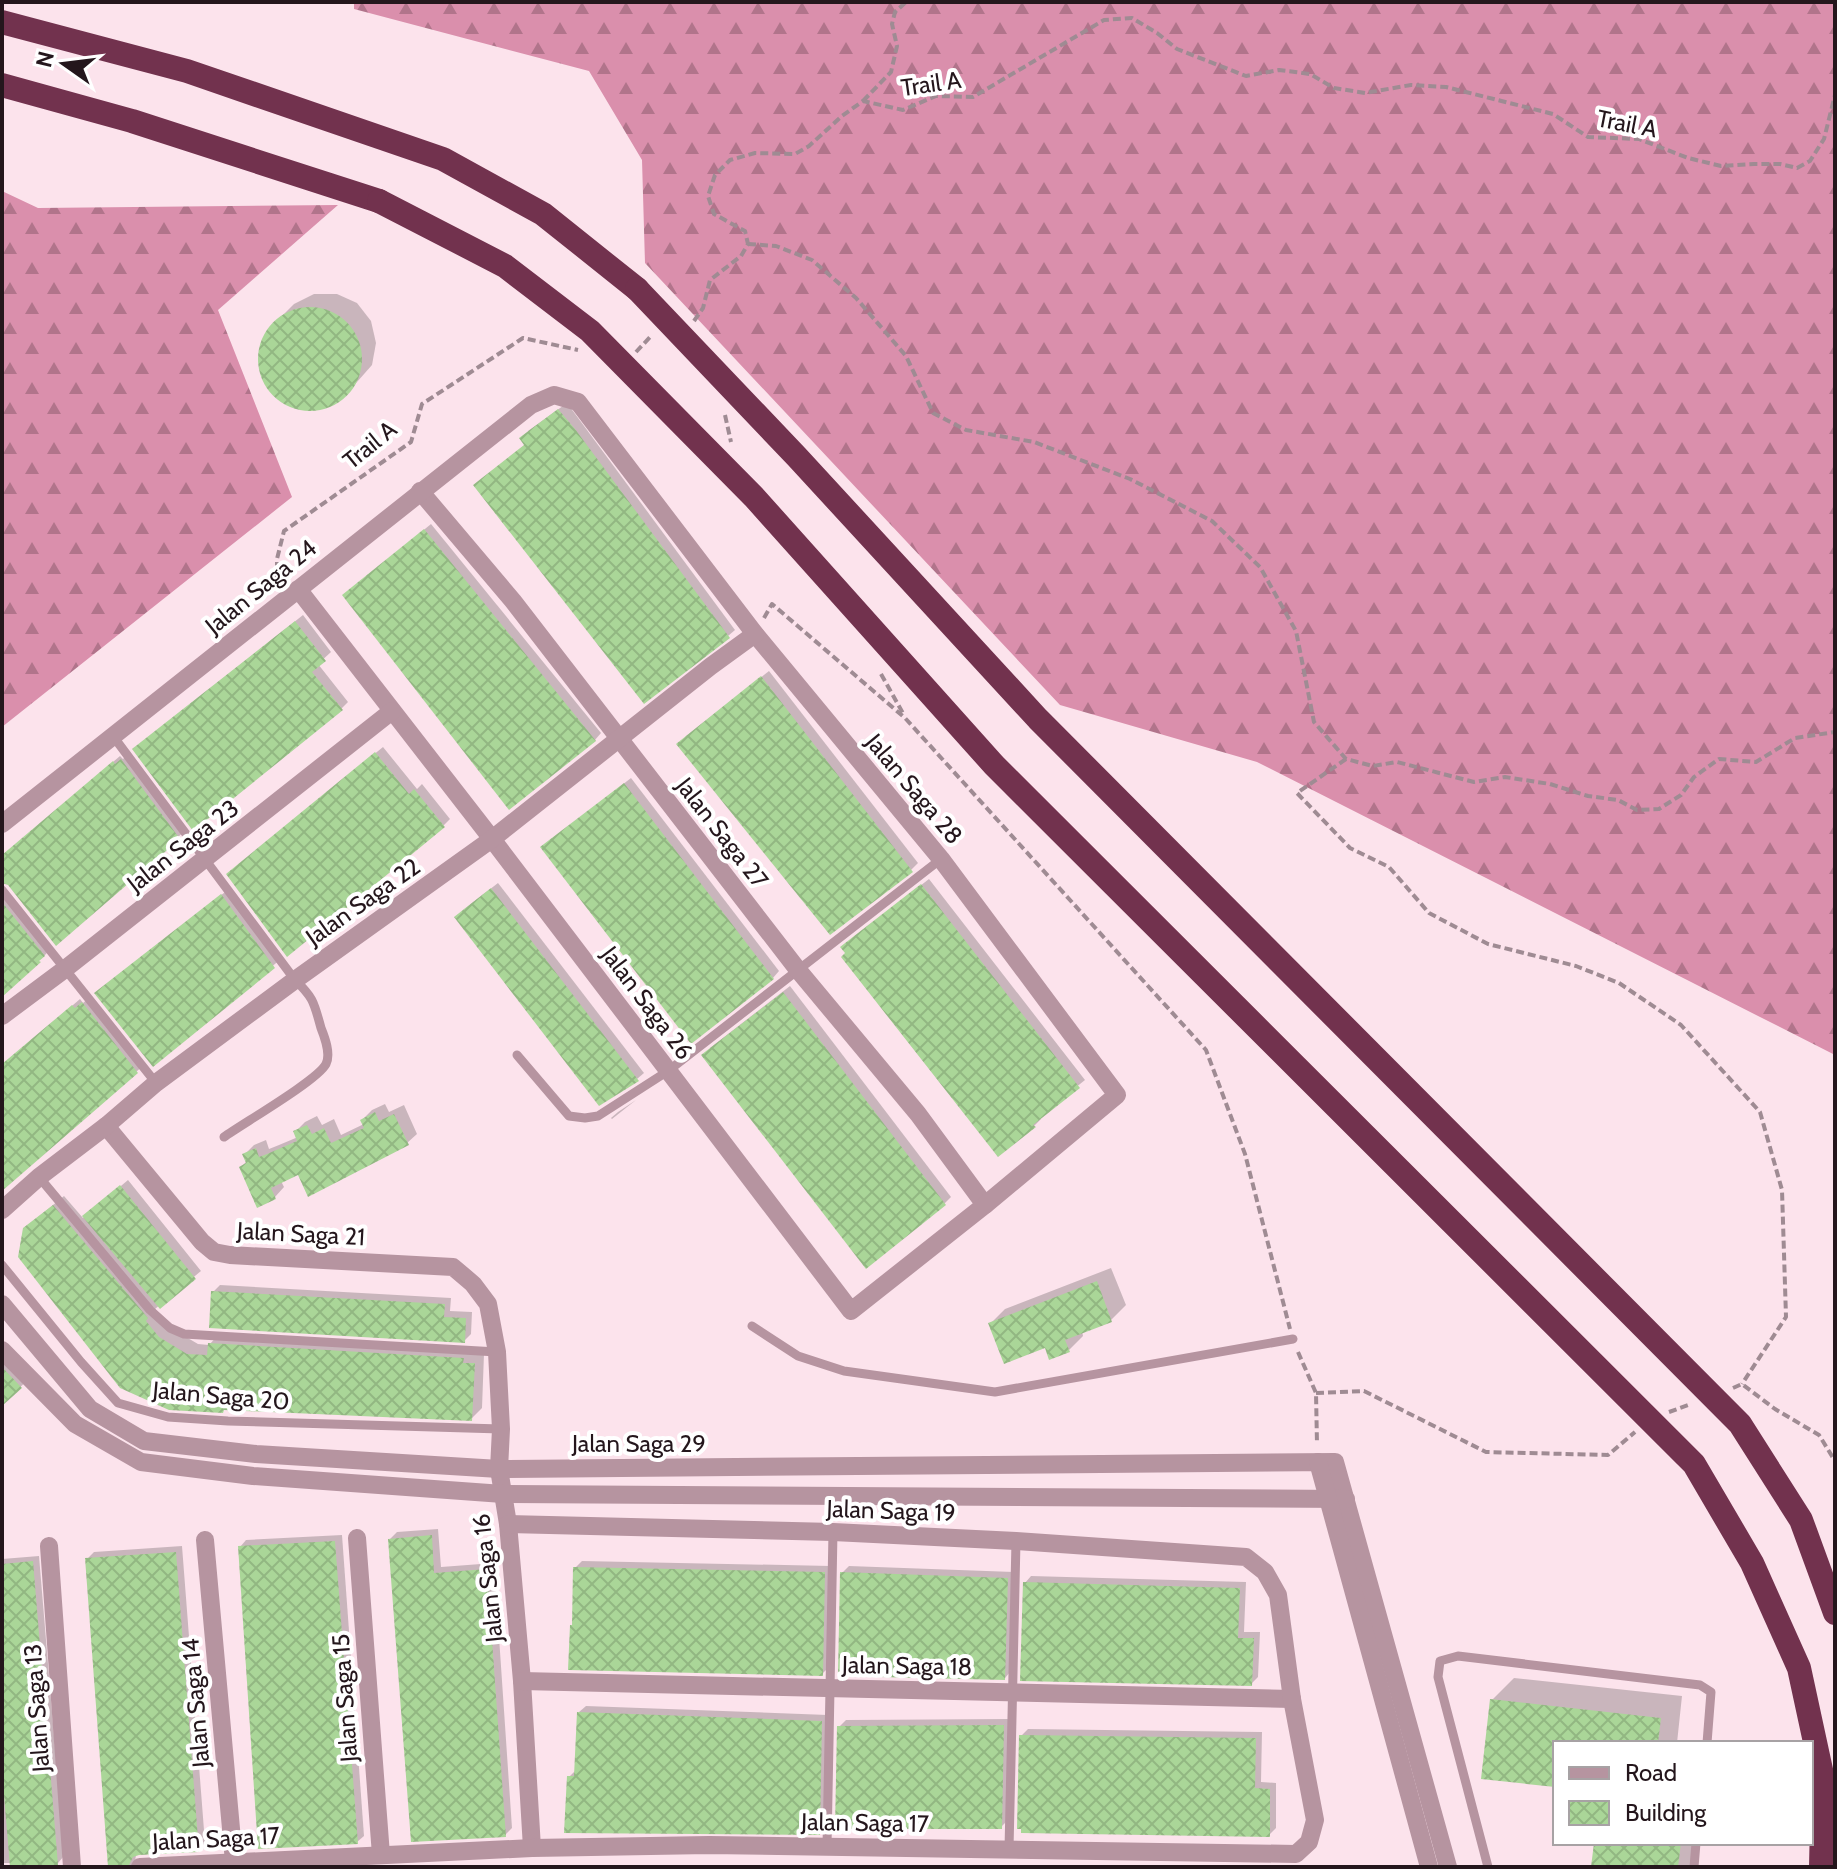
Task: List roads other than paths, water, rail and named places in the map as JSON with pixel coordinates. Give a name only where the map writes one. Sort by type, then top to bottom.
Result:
[{"type":"highway","points":[[2,22],[187,71],[443,159],[543,214],[637,289],[797,457],[1038,719],[1740,1424],[1801,1520],[1835,1613]]},
{"type":"highway","points":[[2,85],[132,121],[379,201],[505,266],[590,331],[754,497],[994,765],[1694,1464],[1752,1563],[1799,1668],[1823,1779],[1821,1867]]},
{"type":"street","name":"Jalan Saga 24","points":[[2,824],[420,491],[531,405],[554,395]]},
{"type":"street","name":"Jalan Saga 28","points":[[554,395],[578,402],[755,634],[941,859],[1117,1095],[985,1205]]},
{"type":"street","name":"Jalan Saga 27","points":[[420,491],[513,601],[798,970],[918,1114],[985,1205]]},
{"type":"street","name":"Jalan Saga 26","points":[[294,593],[492,839],[851,1311],[985,1205]]},
{"type":"street","name":"Jalan Saga 22","points":[[2,1210],[156,1083],[492,839],[755,634]]},
{"type":"street","name":"Jalan Saga 23","points":[[2,1016],[392,711]]},
{"type":"street","name":"Jalan Saga 21","points":[[106,1126],[202,1242],[214,1252],[453,1267],[473,1284],[488,1304]]},
{"type":"street","name":"Jalan Saga 29","points":[[2,1304],[90,1409],[144,1441],[256,1454],[499,1469],[1326,1462],[1337,1499],[503,1494],[253,1476],[141,1462],[75,1424],[2,1350]]},
{"type":"street","name":"Jalan Saga 16","points":[[488,1304],[497,1352],[501,1429],[499,1469],[508,1524],[522,1681],[532,1848]]},
{"type":"street","points":[[1337,1499],[1429,1867]]},
{"type":"street","points":[[1337,1499],[1448,1867]]},
{"type":"street","name":"Jalan Saga 19","points":[[508,1524],[833,1532],[1016,1541],[1246,1557],[1265,1572]]},
{"type":"street","name":"Jalan Saga 15","points":[[357,1538],[381,1855]]},
{"type":"street","name":"Jalan Saga 14","points":[[205,1540],[234,1862]]},
{"type":"street","name":"Jalan Saga 13","points":[[49,1546],[72,1867]]},
{"type":"street","name":"Jalan Saga 17","points":[[140,1867],[532,1848],[709,1845],[1296,1854],[1309,1842],[1315,1820],[1292,1699],[1278,1595],[1265,1572]]},
{"type":"street","name":"Jalan Saga 18","points":[[522,1681],[1292,1699]]},
{"type":"lane","points":[[2,15],[30,30]]},
{"type":"lane","points":[[113,736],[295,980],[311,995],[328,1055],[324,1067],[310,1079],[224,1137]]},
{"type":"lane","points":[[517,1055],[569,1116],[598,1116],[668,1071],[941,859]]},
{"type":"lane","points":[[2,890],[156,1083]]},
{"type":"lane","points":[[39,1177],[150,1310],[177,1332],[497,1352]]},
{"type":"lane","name":"Jalan Saga 20","points":[[2,1265],[118,1403],[168,1417],[501,1429]]},
{"type":"lane","points":[[752,1326],[798,1356],[844,1371],[995,1392],[1293,1339]]},
{"type":"lane","points":[[827,1846],[833,1532]]},
{"type":"lane","points":[[1009,1849],[1016,1541]]},
{"type":"lane","points":[[1488,1867],[1438,1677],[1440,1661],[1458,1656],[1700,1685],[1711,1692],[1707,1741]]},
{"type":"lane","points":[[1694,1867],[1696,1845]]}]
